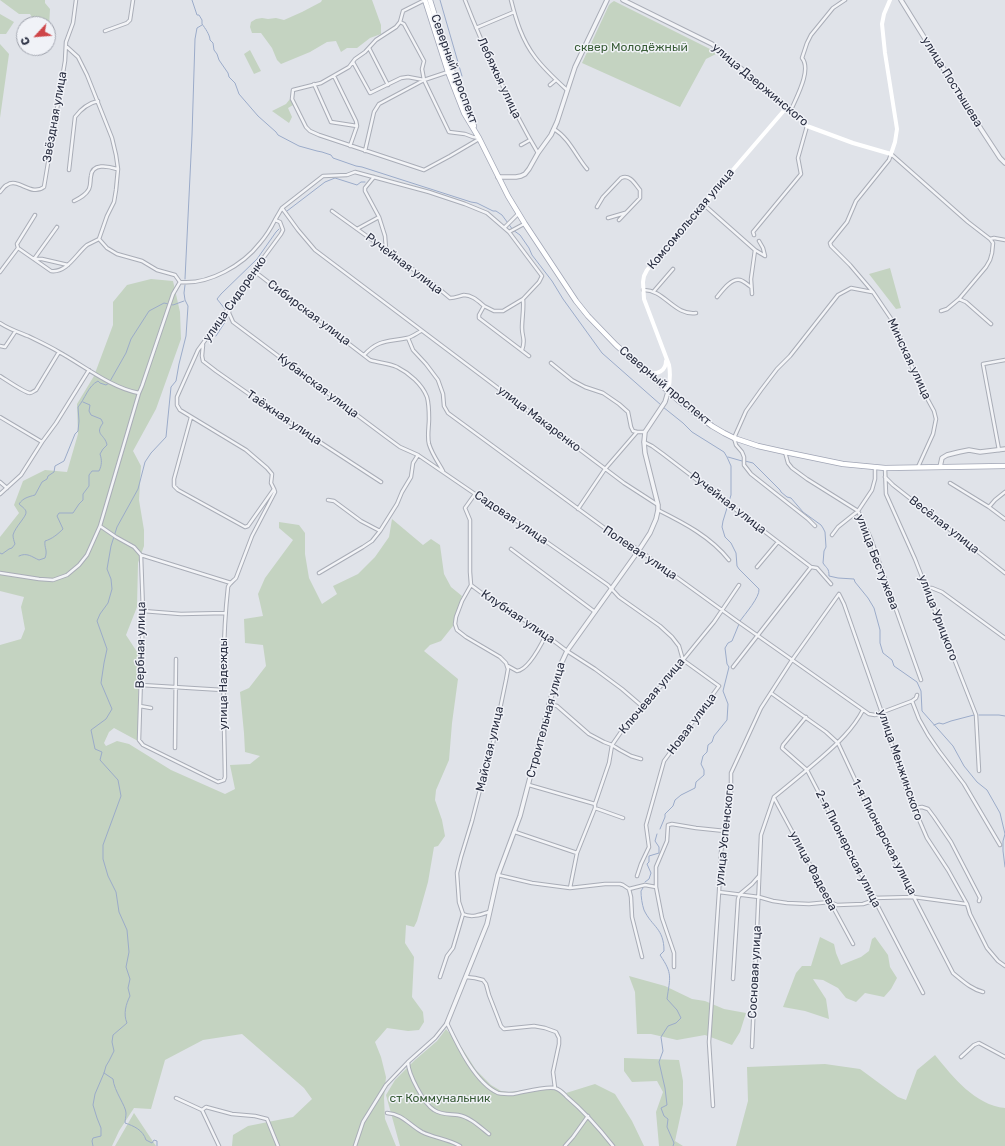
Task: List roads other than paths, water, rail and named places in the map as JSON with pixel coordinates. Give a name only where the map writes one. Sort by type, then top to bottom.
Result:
[{"type":"main road","name":"Северный проспект","points":[[425,0],[448,72],[464,113],[479,138]]},
{"type":"main road","name":"Северный проспект","points":[[430,0],[451,68],[479,138],[498,177],[525,224],[576,301],[588,316],[606,336],[668,392],[712,426],[734,438],[758,446],[785,452],[843,464],[875,468],[1005,466]]},
{"type":"main road","points":[[890,0],[884,14],[882,24],[897,129],[891,154]]},
{"type":"main road","name":"улица Дзержинского","points":[[789,109],[807,126],[853,143],[891,154]]},
{"type":"main road","name":"Комсомольская улица","points":[[668,392],[671,381],[670,373],[644,299],[644,276],[647,270],[774,121],[789,109]]},
{"type":"main road","points":[[646,373],[654,374],[660,372],[666,365],[666,359]]},
{"type":"street","name":"Звёздная улица","points":[[0,192],[8,184],[12,183],[33,190],[38,190],[44,186],[65,61],[67,47],[66,42],[73,23],[76,0]]},
{"type":"street","points":[[105,31],[127,23],[130,20],[133,0]]},
{"type":"street","points":[[425,0],[403,11],[400,22],[396,27],[376,40],[355,59],[349,67],[321,83],[293,90],[292,98],[306,127],[310,131],[350,146],[424,170],[479,138]]},
{"type":"street","name":"Лебяжья улица","points":[[465,0],[476,28],[510,102],[524,131],[538,153]]},
{"type":"street","points":[[511,0],[514,12],[526,42],[534,56],[567,90]]},
{"type":"street","points":[[498,177],[516,177],[525,174],[554,129],[579,58],[607,0]]},
{"type":"street","name":"улица Дзержинского","points":[[623,0],[712,44],[789,109]]},
{"type":"street","points":[[789,109],[802,85],[805,67],[805,62],[802,58],[807,43],[833,8],[845,0]]},
{"type":"street","name":"улица Постышева","points":[[901,0],[1000,158],[1005,163]]},
{"type":"street","points":[[476,28],[514,12]]},
{"type":"street","points":[[400,22],[404,24],[424,61],[422,69],[424,80],[449,132],[479,138]]},
{"type":"street","points":[[18,248],[51,272],[56,272],[63,269],[87,246],[99,239],[107,216],[114,202],[118,169],[112,138],[91,82],[78,57],[67,47]]},
{"type":"street","points":[[368,48],[388,85]]},
{"type":"street","points":[[353,62],[369,92],[372,93],[401,78],[408,77],[424,80]]},
{"type":"street","points":[[365,151],[374,112],[379,104],[424,80],[448,72]]},
{"type":"street","points":[[334,76],[356,121],[357,126],[350,146]]},
{"type":"street","points":[[550,85],[556,80]]},
{"type":"street","points":[[314,84],[331,122],[357,126]]},
{"type":"street","points":[[69,170],[76,117],[79,112],[88,105],[98,101]]},
{"type":"street","points":[[754,235],[752,232],[802,174],[798,158],[807,126]]},
{"type":"street","points":[[554,129],[566,139],[587,169]]},
{"type":"street","points":[[521,145],[530,140]]},
{"type":"street","name":"улица Дзержинского","points":[[891,154],[968,222],[991,239]]},
{"type":"street","name":"Минская улица","points":[[891,154],[889,160],[856,201],[847,222],[830,243],[831,246],[850,265],[873,292],[894,323],[916,378],[935,416],[936,419],[933,434],[918,467]]},
{"type":"street","points":[[74,201],[85,195],[90,188],[91,174],[93,170],[99,166],[118,169]]},
{"type":"street","points":[[99,239],[107,248],[117,254],[142,261],[157,270],[175,275],[180,282],[184,283],[202,280],[228,271],[240,262],[257,247],[282,208],[323,176],[347,175],[355,172],[429,192],[465,204],[487,213],[511,230],[525,224]]},
{"type":"street","points":[[597,207],[603,197],[621,178],[625,176],[628,177],[640,190],[640,198],[619,220]]},
{"type":"street","points":[[374,178],[365,188],[365,191],[379,217],[385,236],[386,249]]},
{"type":"street","points":[[704,204],[755,250],[765,256],[759,241]]},
{"type":"street","name":"улица Макаренко","points":[[282,208],[315,250],[624,483],[658,505]]},
{"type":"street","name":"Ручейная улица","points":[[332,210],[432,283],[450,298],[463,295],[470,296],[494,311],[503,311],[523,299],[539,282],[542,276],[511,230]]},
{"type":"street","points":[[608,218],[625,213]]},
{"type":"street","points":[[506,226],[519,214]]},
{"type":"street","points":[[0,272],[18,248],[17,244],[35,215]]},
{"type":"street","points":[[357,229],[379,217]]},
{"type":"street","name":"улица Сидоренко","points":[[274,489],[271,483],[272,474],[268,468],[246,450],[178,408],[176,402],[195,357],[203,344],[239,291],[281,234],[283,230],[280,222],[275,220]]},
{"type":"street","points":[[34,259],[57,227]]},
{"type":"street","points":[[941,311],[952,306],[986,267],[992,253],[993,243],[991,239],[994,238],[1005,240]]},
{"type":"street","points":[[752,294],[751,279],[755,250]]},
{"type":"street","points":[[34,259],[42,259],[68,265]]},
{"type":"street","points":[[654,291],[673,269]]},
{"type":"street","name":"Сибирская улица","points":[[254,271],[370,360],[388,363],[398,368],[413,378],[423,388],[428,405],[429,443],[432,453],[443,472]]},
{"type":"street","points":[[717,297],[727,285],[737,280],[741,280],[751,287]]},
{"type":"street","points":[[0,573],[53,580],[67,575],[79,565],[87,555],[100,526],[138,393],[142,386],[173,294],[180,282]]},
{"type":"street","points":[[815,526],[750,474],[744,465],[742,452],[736,445],[734,438],[746,411],[755,398],[777,369],[790,356],[838,296],[851,288],[873,292]]},
{"type":"street","points":[[643,290],[654,291],[680,310],[687,313],[696,314]]},
{"type":"street","points":[[522,350],[524,343],[522,329],[524,317],[523,299]]},
{"type":"street","points":[[959,299],[966,302],[991,324]]},
{"type":"street","name":"Кубанская улица","points":[[230,306],[229,313],[233,322],[400,447],[418,455]]},
{"type":"street","points":[[484,306],[479,315],[480,318],[529,356]]},
{"type":"street","points":[[0,323],[15,332],[29,337],[59,352],[112,383],[128,391],[138,393]]},
{"type":"street","points":[[364,355],[379,343],[408,338],[421,331]]},
{"type":"street","points":[[0,346],[4,348],[15,332]]},
{"type":"street","name":"Полевая улица","points":[[408,338],[413,350],[438,380],[443,394],[444,406],[448,413],[610,532],[639,550],[863,710],[869,714],[875,715],[882,713]]},
{"type":"street","name":"Таёжная улица","points":[[203,344],[203,361],[290,422],[381,482]]},
{"type":"street","points":[[0,376],[29,393],[32,392],[36,390],[59,352]]},
{"type":"street","points":[[999,450],[983,364],[1005,360]]},
{"type":"street","points":[[551,363],[572,380],[585,387],[603,393],[619,404],[628,412],[631,427],[637,432],[645,432]]},
{"type":"street","points":[[0,494],[21,475],[89,370]]},
{"type":"street","name":"Строительная улица","points":[[447,1023],[487,924],[498,876],[520,816],[561,664],[567,651],[639,550],[654,526],[658,505],[645,453],[645,432],[665,402],[668,392]]},
{"type":"street","points":[[0,417],[42,442]]},
{"type":"street","points":[[191,417],[174,478],[174,486],[178,490],[245,527],[248,526],[274,489]]},
{"type":"street","points":[[578,508],[605,468],[637,432]]},
{"type":"street","name":"Ручейная улица","points":[[644,442],[652,446],[811,567]]},
{"type":"street","points":[[940,467],[942,458],[951,454],[969,450],[980,452],[1005,449]]},
{"type":"street","name":"улица Бестужева","points":[[785,452],[788,463],[792,468],[858,511],[871,539],[921,680]]},
{"type":"street","points":[[319,573],[372,541],[397,504],[410,477],[414,460],[418,455]]},
{"type":"street","name":"Садовая улица","points":[[418,455],[475,494],[484,498],[612,588],[619,597],[660,626],[672,637],[679,646],[683,660]]},
{"type":"street","points":[[832,534],[838,527],[858,511],[872,490],[875,468]]},
{"type":"street","name":"улица Урицкого","points":[[885,468],[886,494],[926,588],[976,715],[978,771]]},
{"type":"street","name":"Весёлая улица","points":[[885,476],[892,485],[1005,573]]},
{"type":"street","points":[[0,482],[7,488]]},
{"type":"street","points":[[950,483],[989,506],[1005,519]]},
{"type":"street","points":[[100,526],[134,547],[141,555],[231,583],[236,578],[252,536],[275,492],[274,489]]},
{"type":"street","points":[[989,506],[1005,492]]},
{"type":"street","points":[[475,494],[465,508],[470,520],[471,585],[462,601],[456,617],[455,624],[457,630],[500,657],[508,666],[517,671],[524,669],[546,636]]},
{"type":"street","points":[[328,500],[334,501],[361,521],[380,531]]},
{"type":"street","points":[[658,510],[701,534],[723,552],[729,560]]},
{"type":"street","points":[[757,567],[778,542]]},
{"type":"street","points":[[511,549],[595,612]]},
{"type":"street","name":"Вербная улица","points":[[141,555],[143,611],[139,740],[141,743],[218,782]]},
{"type":"street","points":[[733,668],[811,567],[817,568],[831,584]]},
{"type":"street","name":"улица Надежды","points":[[218,782],[224,780],[225,777],[223,690],[225,612],[228,587],[231,583]]},
{"type":"street","name":"Клубная улица","points":[[471,585],[534,626],[616,685],[643,707]]},
{"type":"street","name":"Ключевая улица","points":[[570,888],[577,853],[595,808],[609,763],[612,745],[622,729],[643,707],[714,622],[739,585]]},
{"type":"street","points":[[926,588],[932,588],[942,592],[1005,638]]},
{"type":"street","name":"улица Успенского","points":[[713,1106],[709,1042],[720,859],[731,794],[732,773],[761,708],[792,660],[839,594]]},
{"type":"street","name":"улица Менжинского","points":[[839,594],[844,604],[882,713],[905,787],[927,838],[948,870],[987,948],[998,961],[1005,966]]},
{"type":"street","points":[[143,611],[181,614],[225,612]]},
{"type":"street","points":[[175,748],[176,659]]},
{"type":"street","name":"Новая улица","points":[[637,876],[649,847],[646,825],[664,761],[719,686],[683,660]]},
{"type":"street","name":"Майская улица","points":[[463,914],[459,902],[457,873],[495,736],[508,666]]},
{"type":"street","points":[[141,685],[223,690]]},
{"type":"street","name":"1-я Пионерская улица","points":[[771,692],[826,732],[838,743],[874,820],[953,973],[976,990],[983,992]]},
{"type":"street","points":[[882,713],[912,701],[917,695]]},
{"type":"street","points":[[912,701],[919,719],[928,735],[964,784],[1000,845]]},
{"type":"street","points":[[549,704],[557,706],[589,734],[631,756],[641,759]]},
{"type":"street","points":[[140,706],[151,708]]},
{"type":"street","points":[[774,797],[838,743],[863,710]]},
{"type":"street","name":"2-я Пионерская улица","points":[[806,717],[782,748],[807,770],[923,993]]},
{"type":"street","points":[[528,785],[595,804]]},
{"type":"street","name":"Сосновая улица","points":[[752,1047],[761,835],[774,797]]},
{"type":"street","name":"улица Фадеева","points":[[774,797],[853,944]]},
{"type":"street","points":[[914,808],[922,807],[928,809],[934,817],[951,842],[980,898],[979,901]]},
{"type":"street","points":[[595,808],[623,818]]},
{"type":"street","points":[[674,968],[674,952],[662,918],[656,887],[656,867],[667,841],[668,825],[672,824],[725,831]]},
{"type":"street","points":[[515,832],[577,853]]},
{"type":"street","points":[[498,876],[532,883],[570,888],[620,884],[624,885],[629,889],[632,917],[642,957]]},
{"type":"street","points":[[733,979],[736,912],[738,900],[740,894],[759,876]]},
{"type":"street","points":[[629,889],[645,885],[656,887]]},
{"type":"street","points":[[719,892],[759,896],[773,901],[809,904],[830,902],[845,906],[869,902],[873,898],[914,897],[966,904]]},
{"type":"street","points":[[440,977],[446,956],[453,948],[463,914],[468,917],[489,912]]},
{"type":"street","points":[[466,977],[483,980],[486,984],[501,1026],[504,1029],[534,1026],[556,1032],[559,1038],[559,1044],[553,1072],[555,1088]]},
{"type":"street","points":[[355,1146],[363,1122],[386,1085],[408,1062],[435,1038],[447,1023],[466,1061],[480,1078],[492,1089],[498,1093],[505,1094],[548,1088],[560,1090],[594,1122],[613,1146]]},
{"type":"street","points":[[961,1057],[974,1045],[979,1043],[1005,1057]]},
{"type":"street","points":[[408,1062],[408,1067],[414,1082],[433,1110],[443,1114],[458,1115],[466,1118],[489,1134]]},
{"type":"street","points":[[176,1098],[202,1110],[219,1146]]},
{"type":"street","points":[[202,1110],[206,1107],[232,1114],[255,1116],[267,1119],[278,1146]]},
{"type":"street","points":[[387,1113],[400,1116],[426,1134],[453,1142],[460,1146]]},
{"type":"street","points":[[565,1146],[588,1116]]},
{"type":"waterway","points":[[192,0],[197,15],[199,15],[202,20],[202,24],[213,43],[214,50],[229,77],[235,83],[239,94],[258,116],[278,135],[299,146],[331,155],[333,158],[356,166],[477,203],[502,215],[513,230],[520,235],[532,255],[602,353],[661,405]]},
{"type":"waterway","points":[[440,0],[462,76]]},
{"type":"waterway","points":[[185,279],[195,39],[197,28],[202,25]]},
{"type":"waterway","points":[[287,211],[325,182],[335,178],[357,185],[361,182],[365,182]]},
{"type":"waterway","points":[[225,309],[217,299],[257,259],[279,229]]},
{"type":"waterway","points":[[93,1146],[93,1138],[101,1136],[101,1128],[93,1105],[95,1094],[106,1066],[114,1051],[112,1042],[113,1035],[127,1023],[125,1016],[127,1002],[130,996],[128,988],[130,979],[126,967],[129,952],[127,930],[119,912],[116,892],[108,876],[103,859],[103,845],[121,796],[118,780],[100,760],[102,752],[95,749],[91,730],[106,719],[112,709],[101,683],[107,649],[97,621],[108,603],[112,589],[111,579],[107,569],[111,546],[117,527],[138,489],[145,462],[166,437],[171,387],[176,381],[186,336],[188,306],[185,300],[185,285]]},
{"type":"waterway","points":[[0,553],[2,554],[12,548],[15,544],[13,535],[26,514],[26,511],[19,504],[24,499],[35,495],[42,482],[54,472],[55,466],[64,461],[75,434],[78,431],[78,407],[89,389],[98,381],[106,385],[109,383],[126,353],[131,339],[149,311],[164,303],[173,305],[184,301]]},
{"type":"waterway","points":[[216,336],[227,319],[227,315]]},
{"type":"waterway","points":[[19,556],[27,555],[39,560],[45,558],[45,541],[55,536],[63,529],[57,516],[59,513],[73,513],[83,500],[83,494],[89,486],[89,475],[92,471],[99,471],[100,469],[100,454],[107,445],[100,432],[103,423],[101,419],[91,415],[89,411],[90,405],[83,402]]},
{"type":"waterway","points":[[663,407],[692,432],[724,452],[731,466],[731,495],[722,527],[725,537],[731,543],[736,553],[737,566],[759,589],[755,601],[740,621]]},
{"type":"waterway","points":[[728,457],[742,461]]},
{"type":"waterway","points":[[745,461],[753,463],[781,492],[787,497],[791,498],[803,512],[821,525],[825,532],[826,547],[824,551],[823,563],[828,570],[829,576],[854,579],[868,598],[874,608],[880,630],[880,643],[883,653],[892,660],[894,666],[917,682],[921,691],[922,711],[953,746],[964,766],[977,782],[987,790],[1000,813],[1005,834],[1003,841],[1005,867]]},
{"type":"waterway","points":[[660,829],[665,814],[673,806],[675,800],[681,795],[695,788],[696,782],[704,775],[704,770],[701,764],[703,756],[707,752],[708,745],[712,742],[714,736],[727,720],[728,704],[723,691],[729,667],[727,664],[725,648],[728,643],[732,641],[739,624]]},
{"type":"waterway","points":[[934,725],[939,723],[943,724],[974,715]]},
{"type":"waterway","points":[[979,715],[1005,716]]},
{"type":"waterway","points":[[645,882],[649,879],[651,873],[647,864],[649,862],[649,856],[659,853],[659,847],[655,841],[657,834]]},
{"type":"waterway","points":[[643,888],[641,893],[644,910],[662,937],[664,951],[660,955],[669,971],[670,976],[667,999],[677,1010],[681,1018],[676,1023],[668,1026],[661,1037],[663,1051],[659,1062],[667,1105],[661,1108],[664,1116],[668,1119],[667,1127],[674,1143],[673,1146]]},
{"type":"waterway","points":[[104,1073],[113,1079],[115,1088],[125,1110],[125,1123],[140,1131],[146,1140],[152,1143],[154,1140],[157,1141],[157,1146]]},
{"type":"park label","name":"сквер Молодёжный","points":[[631,48]]},
{"type":"park label","name":"ст Коммунальник","points":[[440,1099]]}]
